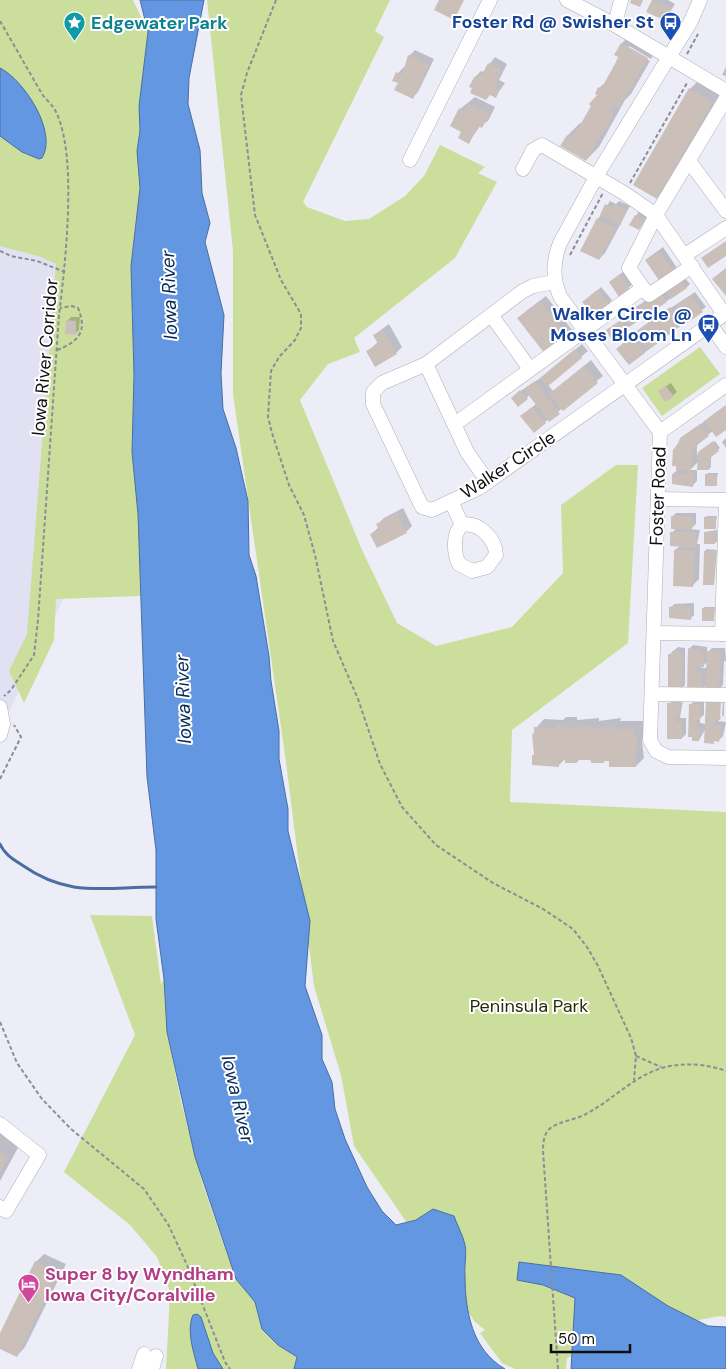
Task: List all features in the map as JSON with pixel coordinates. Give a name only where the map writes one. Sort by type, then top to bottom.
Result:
[{"type":"street","points":[[410,160],[490,0]]},
{"type":"street","points":[[567,0],[615,25],[726,91]]},
{"type":"street","points":[[615,25],[621,0]]},
{"type":"street","name":"Foster Road","points":[[700,0],[691,21],[602,180],[555,256],[554,282],[561,298],[660,432],[650,740],[656,751],[668,757],[726,758]]},
{"type":"street","points":[[726,98],[656,215],[629,268],[649,295],[726,228]]},
{"type":"street","points":[[523,169],[534,150],[542,145],[602,180],[656,215],[725,314]]},
{"type":"street","points":[[689,160],[726,211]]},
{"type":"street","name":"Walker Circle","points":[[554,282],[533,286],[426,364],[377,386],[371,397],[420,506],[432,510],[488,482],[725,314]]},
{"type":"street","points":[[455,424],[643,288]]},
{"type":"street","points":[[491,315],[530,370]]},
{"type":"street","points":[[710,324],[726,347]]},
{"type":"street","points":[[426,364],[467,452],[488,482]]},
{"type":"street","points":[[660,432],[726,385]]},
{"type":"street","points":[[654,633],[724,634],[726,501],[658,499]]},
{"type":"street","points":[[451,501],[462,525]]},
{"type":"street","points":[[652,694],[726,695]]},
{"type":"street","points":[[0,735],[1,713]]},
{"type":"street","points":[[0,1124],[39,1155],[6,1210],[0,1207]]},
{"type":"street","points":[[139,1369],[151,1360]]},
{"type":"path","points":[[276,0],[247,73],[241,96],[255,215],[281,280],[301,314],[301,328],[295,340],[279,357],[271,371],[268,416],[289,485],[304,515],[316,555],[333,640],[358,699],[380,764],[402,808],[436,846],[493,883],[543,909],[573,929],[598,966],[631,1038],[636,1056],[634,1080]]},
{"type":"path","name":"Iowa River Corridor","points":[[0,21],[59,119],[68,174],[65,272],[60,308],[39,610],[34,655],[11,690],[0,700]]},
{"type":"path","points":[[628,186],[688,82]]},
{"type":"path","points":[[570,255],[602,180]]},
{"type":"path","points":[[0,251],[11,256],[37,261],[65,272]]},
{"type":"path","points":[[57,350],[74,343],[80,333],[78,308],[75,306],[60,308]]},
{"type":"path","points":[[0,779],[20,737],[16,726],[1,713]]},
{"type":"path","points":[[0,1022],[17,1063],[42,1099],[71,1129],[144,1189],[168,1224],[187,1265],[224,1362],[230,1369]]},
{"type":"path","points":[[636,1056],[663,1068]]},
{"type":"path","points":[[558,1369],[543,1140],[551,1127],[582,1116],[601,1106],[634,1080],[663,1068],[692,1064],[716,1067],[726,1071]]},
{"type":"shaded area","points":[[0,0],[98,0],[84,556],[0,730]]},
{"type":"green space","points":[[0,0],[133,0],[148,32],[140,596],[56,599],[54,640],[24,703],[9,671],[27,634],[56,264],[41,257],[0,246]]},
{"type":"green space","name":"Peninsula Park","points":[[207,0],[390,0],[375,31],[384,37],[303,202],[307,207],[345,221],[369,219],[405,196],[424,176],[440,145],[485,167],[478,173],[497,182],[455,258],[354,338],[360,352],[328,364],[300,400],[362,550],[397,623],[436,646],[512,627],[563,573],[561,505],[616,465],[638,465],[628,643],[512,730],[510,802],[726,812],[726,1317],[720,1316],[619,1335],[567,1358],[566,1369],[515,1369],[502,1363],[480,1333],[485,1330],[475,1322],[354,1146],[341,1075],[314,986],[286,762],[233,394],[233,251]]},
{"type":"green space","points":[[700,347],[720,374],[662,416],[642,388]]},
{"type":"green space","points":[[90,915],[152,916],[161,984],[164,979],[167,1032],[181,1102],[203,1185],[236,1279],[255,1302],[262,1329],[278,1345],[297,1358],[294,1369],[166,1369],[170,1292],[157,1257],[130,1225],[64,1172],[135,1035]]},
{"type":"water","name":"Iowa River","points":[[140,0],[204,0],[189,78],[188,104],[200,150],[202,193],[210,223],[205,242],[224,315],[221,373],[223,409],[236,448],[248,501],[249,555],[256,576],[269,656],[279,731],[279,759],[288,809],[288,831],[310,921],[305,986],[322,1035],[322,1059],[332,1082],[335,1109],[345,1139],[367,1187],[382,1211],[396,1225],[416,1220],[433,1209],[454,1216],[465,1245],[465,1289],[469,1316],[473,1328],[485,1351],[505,1369],[294,1369],[297,1357],[278,1345],[262,1329],[255,1302],[236,1279],[195,1157],[167,1032],[164,979],[156,919],[156,850],[147,777],[138,514],[132,452],[134,375],[131,266],[140,188],[137,151],[140,131],[139,106],[148,32]]},
{"type":"water","points":[[0,68],[19,83],[36,108],[46,135],[46,147],[42,158],[39,159],[22,152],[0,136]]},
{"type":"water","points":[[519,1262],[621,1275],[668,1306],[708,1326],[726,1327],[726,1369],[571,1369],[575,1298],[543,1285],[517,1280]]},
{"type":"water","points":[[197,1314],[201,1317],[213,1353],[223,1369],[198,1369],[191,1342],[190,1328],[193,1315]]},
{"type":"building","points":[[439,0],[464,0],[454,20],[434,10]]},
{"type":"building","points":[[631,0],[643,0],[640,7],[630,3]]},
{"type":"building","points":[[652,0],[672,8],[666,21],[646,12]]},
{"type":"building","points":[[621,43],[648,58],[619,108],[613,104],[610,111],[614,113],[586,161],[560,146],[567,135],[571,137],[575,134],[591,106],[589,104],[597,95],[595,94],[598,87],[601,89],[616,62],[618,57],[614,55]]},
{"type":"building","points":[[408,55],[429,65],[413,99],[394,90],[398,83],[392,81],[396,72],[402,75]]},
{"type":"building","points":[[488,63],[502,70],[494,87],[500,89],[496,98],[490,95],[486,100],[470,93],[472,88],[469,87],[474,77],[477,78],[479,74],[482,75]]},
{"type":"building","points":[[689,88],[713,102],[657,199],[633,185]]},
{"type":"building","points":[[468,103],[490,114],[482,128],[478,126],[469,144],[458,138],[461,132],[450,126],[459,108],[464,111]]},
{"type":"building","points":[[605,204],[612,207],[614,204],[627,210],[620,226],[600,215]]},
{"type":"building","points":[[635,215],[645,220],[639,230],[629,225]]},
{"type":"building","points":[[597,218],[616,228],[599,260],[580,251]]},
{"type":"building","points":[[726,241],[726,256],[708,268],[701,258]]},
{"type":"building","points":[[659,250],[674,273],[660,282],[645,260]]},
{"type":"building","points":[[726,268],[726,296],[712,279]]},
{"type":"building","points":[[620,274],[630,289],[619,297],[609,282]]},
{"type":"building","points":[[680,280],[687,288],[671,299],[665,290]]},
{"type":"building","points":[[597,290],[610,305],[595,317],[582,302]]},
{"type":"building","points":[[661,294],[667,302],[630,326],[623,316]]},
{"type":"building","points":[[691,295],[703,312],[687,323],[675,306]]},
{"type":"building","points":[[540,301],[567,337],[545,354],[517,318]]},
{"type":"building","points":[[670,307],[684,323],[647,351],[634,333]]},
{"type":"building","points":[[66,320],[76,321],[76,335],[65,334]]},
{"type":"building","points":[[621,320],[627,330],[611,339],[606,330]]},
{"type":"building","points":[[383,330],[397,354],[375,367],[366,351],[378,344],[373,335]]},
{"type":"building","points":[[632,336],[645,353],[629,365],[616,349]]},
{"type":"building","points":[[575,349],[582,358],[547,387],[540,378]]},
{"type":"building","points":[[584,366],[598,383],[563,411],[549,394]]},
{"type":"building","points":[[535,381],[560,414],[549,422],[524,389]]},
{"type":"building","points":[[666,386],[674,397],[665,402],[658,391]]},
{"type":"building","points":[[520,390],[528,399],[518,407],[511,398]]},
{"type":"building","points":[[726,405],[726,430],[716,437],[704,421]]},
{"type":"building","points":[[532,407],[546,423],[534,433],[520,416]]},
{"type":"building","points":[[700,424],[709,436],[692,449],[691,471],[676,470],[676,466],[672,466],[673,449],[676,449],[680,438]]},
{"type":"building","points":[[713,441],[719,451],[710,458],[709,470],[697,470],[698,452]]},
{"type":"building","points":[[694,473],[693,487],[672,484],[672,474]]},
{"type":"building","points":[[705,474],[717,474],[717,486],[705,486]]},
{"type":"building","points":[[397,513],[407,533],[377,548],[370,534],[379,530],[376,524]]},
{"type":"building","points":[[671,516],[692,516],[694,521],[692,529],[671,529]]},
{"type":"building","points":[[704,517],[716,517],[716,529],[704,529]]},
{"type":"building","points":[[689,531],[696,533],[696,548],[670,546],[670,532]]},
{"type":"building","points":[[716,531],[715,544],[704,544],[704,532]]},
{"type":"building","points":[[674,550],[695,550],[693,587],[673,586]]},
{"type":"building","points":[[704,551],[716,551],[714,585],[703,585]]},
{"type":"building","points":[[669,607],[691,607],[691,620],[669,618]]},
{"type":"building","points":[[702,608],[714,608],[714,621],[702,621]]},
{"type":"building","points":[[688,648],[703,651],[704,667],[697,667],[696,672],[702,672],[702,691],[687,690]]},
{"type":"building","points":[[672,651],[681,651],[683,655],[682,690],[668,689],[668,654],[672,654]]},
{"type":"building","points":[[707,651],[721,651],[719,691],[705,690]]},
{"type":"building","points":[[706,701],[721,701],[720,720],[714,720],[714,725],[721,725],[719,742],[714,741],[714,744],[704,743]]},
{"type":"building","points":[[667,703],[680,703],[679,716],[676,716],[676,722],[682,722],[682,739],[667,739]]},
{"type":"building","points":[[689,704],[701,704],[700,720],[697,720],[697,727],[701,727],[699,741],[692,741],[692,737],[688,737]]},
{"type":"building","points":[[556,725],[569,725],[569,728],[591,726],[591,729],[613,726],[613,729],[635,729],[635,735],[637,736],[637,748],[635,748],[636,767],[609,767],[609,761],[591,763],[591,760],[577,760],[577,763],[565,763],[565,760],[559,760],[559,767],[532,765],[532,755],[534,755],[532,734],[534,734],[534,727],[557,728]]},
{"type":"building","points":[[0,1151],[8,1157],[0,1174]]},
{"type":"building","name":"Super 8 by Wyndham Iowa City/Coralville","points":[[35,1261],[58,1272],[17,1357],[0,1349],[0,1333]]},
{"type":"waterway","points":[[0,844],[12,859],[55,882],[71,886],[103,889],[156,887]]},
{"type":"place","name":"Foster Rd @ Swisher St","points":[[670,41]]},
{"type":"place","name":"Edgewater Park","points":[[75,42]]},
{"type":"place","name":"Walker Circle @ Moses Bloom Ln","points":[[708,343]]},
{"type":"place","name":"Super 8 by Wyndham Iowa City/Coralville","points":[[29,1303]]}]
